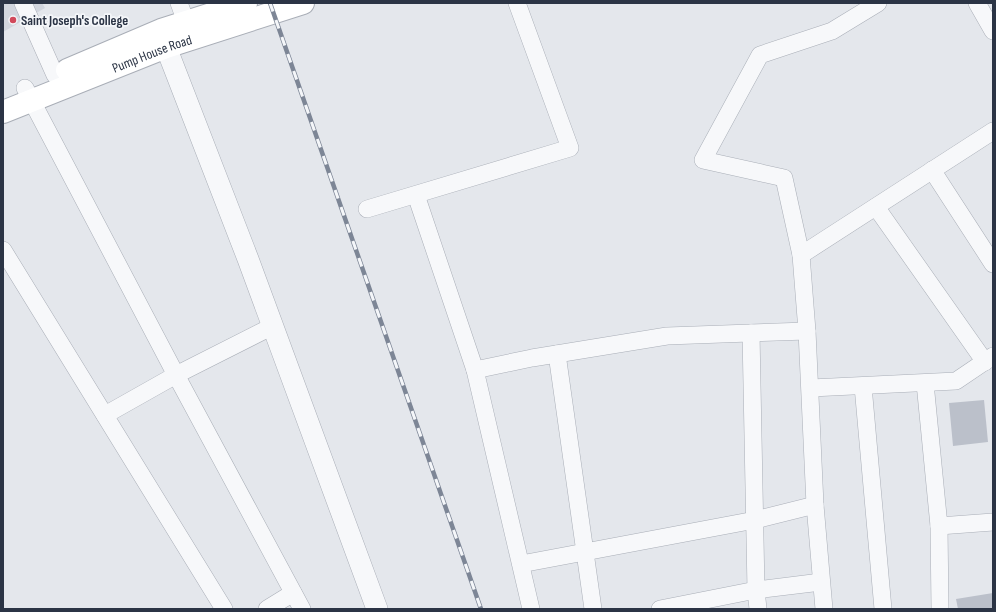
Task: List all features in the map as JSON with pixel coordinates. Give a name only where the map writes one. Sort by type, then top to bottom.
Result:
[{"type":"main road","points":[[3,98],[28,94],[55,75],[164,39],[183,13],[246,3]]},
{"type":"main road","name":"Pump House Road","points":[[3,112],[28,94],[164,39],[303,3]]},
{"type":"street","points":[[23,3],[55,75]]},
{"type":"street","points":[[367,209],[570,148],[517,3]]},
{"type":"street","points":[[824,609],[816,505],[811,388],[801,255],[784,178],[703,160],[760,54],[832,31],[878,3]]},
{"type":"street","points":[[977,3],[993,31]]},
{"type":"street","points":[[164,39],[273,326],[377,609]]},
{"type":"street","points":[[28,94],[176,376],[302,609]]},
{"type":"street","points":[[801,255],[993,131]]},
{"type":"street","points":[[932,170],[993,264]]},
{"type":"street","points":[[416,195],[475,370],[531,609]]},
{"type":"street","points":[[811,388],[956,381],[989,359],[876,207]]},
{"type":"street","points":[[3,250],[224,609]]},
{"type":"street","points":[[105,415],[176,376],[273,326]]},
{"type":"street","points":[[475,370],[557,354],[667,336],[807,331]]},
{"type":"street","points":[[751,333],[756,590],[758,609]]},
{"type":"street","points":[[557,354],[593,609]]},
{"type":"street","points":[[925,383],[939,526],[940,609]]},
{"type":"street","points":[[863,386],[883,609]]},
{"type":"street","points":[[521,564],[755,520],[816,505]]},
{"type":"street","points":[[939,526],[993,522]]},
{"type":"street","points":[[660,609],[756,590],[821,582]]},
{"type":"street","points":[[267,609],[293,593]]},
{"type":"shaded area","name":"Saint Joseph's College","points":[[3,3],[42,3],[45,8],[3,32]]},
{"type":"building","points":[[984,400],[988,442],[953,446],[949,403]]},
{"type":"building","points":[[993,593],[993,609],[958,609],[956,599]]},
{"type":"railway","points":[[270,3],[481,609]]},
{"type":"place","name":"Saint Joseph's College","points":[[13,20]]}]
